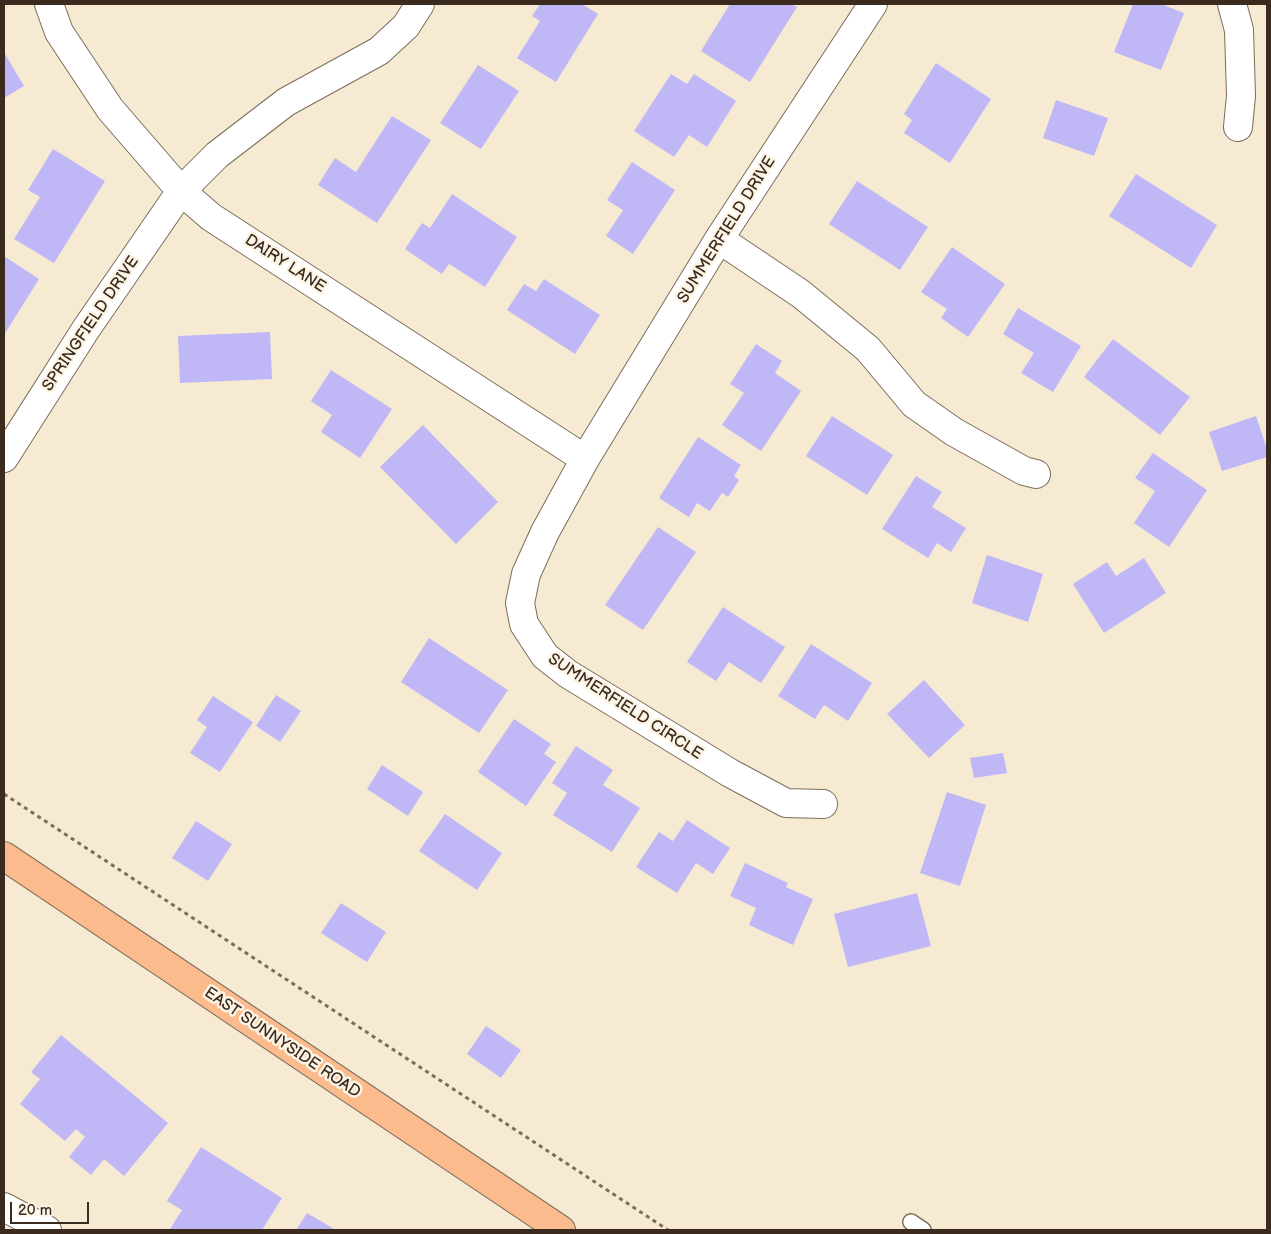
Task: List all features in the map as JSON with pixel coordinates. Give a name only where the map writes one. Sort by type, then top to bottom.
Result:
[{"type":"main road","name":"EAST SUNNYSIDE ROAD","points":[[4,856],[561,1230]]},
{"type":"street","name":"DAIRY LANE","points":[[49,4],[58,32],[110,109],[181,191],[211,217],[585,459]]},
{"type":"street","name":"SPRINGFIELD DRIVE","points":[[4,458],[86,329],[181,191],[217,155],[286,102],[379,51],[406,26],[420,4]]},
{"type":"street","name":"SUMMERFIELD DRIVE","points":[[585,459],[719,239],[872,4]]},
{"type":"street","points":[[1232,4],[1239,30],[1241,96],[1238,127]]},
{"type":"street","points":[[719,239],[801,294],[868,349],[914,404],[954,432],[1024,471],[1036,474]]},
{"type":"street","name":"SUMMERFIELD CIRCLE","points":[[585,459],[526,574],[520,603],[524,624],[545,656],[568,674],[730,774],[786,803],[822,804]]},
{"type":"street","points":[[4,1207],[47,1230]]},
{"type":"path","points":[[4,794],[668,1230]]},
{"type":"building","points":[[540,4],[582,4],[598,14],[556,82],[517,58],[540,21],[532,16]]},
{"type":"building","points":[[730,4],[791,4],[797,7],[750,82],[701,51]]},
{"type":"building","points":[[1133,4],[1161,4],[1184,13],[1161,70],[1114,52]]},
{"type":"building","points":[[4,52],[24,86],[4,98]]},
{"type":"building","points":[[936,63],[991,99],[950,163],[904,133],[912,120],[904,114]]},
{"type":"building","points":[[478,65],[519,91],[481,149],[440,123]]},
{"type":"building","points":[[671,74],[687,84],[694,74],[736,101],[707,147],[689,135],[674,157],[634,131]]},
{"type":"building","points":[[1056,100],[1108,118],[1094,156],[1043,138]]},
{"type":"building","points":[[392,116],[431,140],[377,223],[318,185],[335,158],[356,172]]},
{"type":"building","points":[[53,149],[105,181],[54,263],[14,239],[40,197],[28,190]]},
{"type":"building","points":[[632,162],[675,190],[633,254],[606,236],[623,210],[607,200]]},
{"type":"building","points":[[1136,174],[1217,225],[1191,268],[1109,216]]},
{"type":"building","points":[[857,181],[928,227],[900,270],[829,224]]},
{"type":"building","points":[[452,194],[517,237],[485,287],[449,264],[442,274],[405,249],[422,223],[430,228]]},
{"type":"building","points":[[952,247],[1005,284],[968,337],[941,318],[947,309],[921,292]]},
{"type":"building","points":[[4,256],[39,279],[4,335]]},
{"type":"building","points":[[544,279],[600,315],[575,354],[507,310],[524,284],[536,291]]},
{"type":"building","points":[[1018,308],[1081,346],[1053,392],[1021,373],[1034,353],[1003,334]]},
{"type":"building","points":[[270,332],[272,379],[180,383],[178,336]]},
{"type":"building","points":[[1113,339],[1190,397],[1160,435],[1084,377]]},
{"type":"building","points":[[756,344],[782,361],[775,373],[801,391],[761,451],[722,425],[744,393],[730,384]]},
{"type":"building","points":[[331,370],[392,409],[360,458],[321,432],[332,415],[311,401]]},
{"type":"building","points":[[832,416],[893,455],[867,495],[806,456]]},
{"type":"building","points":[[1256,416],[1267,449],[1267,457],[1222,471],[1209,432]]},
{"type":"building","points":[[423,425],[498,502],[456,544],[380,467]]},
{"type":"building","points":[[698,437],[741,465],[734,476],[739,480],[728,497],[722,493],[710,511],[697,503],[689,517],[659,498]]},
{"type":"building","points":[[1153,453],[1207,490],[1169,547],[1134,523],[1155,491],[1135,478]]},
{"type":"building","points":[[916,476],[942,492],[932,507],[966,528],[951,552],[937,543],[928,558],[882,529]]},
{"type":"building","points":[[658,527],[696,552],[643,630],[605,605]]},
{"type":"building","points":[[987,555],[1043,574],[1028,622],[972,603]]},
{"type":"building","points":[[1144,558],[1166,593],[1104,633],[1073,584],[1107,562],[1116,576]]},
{"type":"building","points":[[723,607],[785,647],[761,683],[729,662],[716,681],[687,662]]},
{"type":"building","points":[[429,638],[508,690],[479,733],[401,682]]},
{"type":"building","points":[[811,644],[872,683],[848,721],[824,705],[815,719],[778,696]]},
{"type":"building","points":[[924,680],[965,725],[929,758],[887,714]]},
{"type":"building","points":[[276,695],[301,711],[280,742],[256,726]]},
{"type":"building","points":[[213,696],[253,722],[220,772],[190,753],[207,727],[197,720]]},
{"type":"building","points":[[514,719],[551,744],[544,754],[556,762],[526,806],[478,772]]},
{"type":"building","points":[[576,746],[613,770],[603,785],[640,808],[612,852],[553,815],[567,793],[552,783]]},
{"type":"building","points":[[1003,753],[1007,773],[974,778],[970,758]]},
{"type":"building","points":[[382,765],[423,792],[408,816],[367,789]]},
{"type":"building","points":[[947,792],[986,805],[960,886],[920,873]]},
{"type":"building","points":[[445,814],[502,853],[477,890],[419,851]]},
{"type":"building","points":[[687,820],[730,848],[713,874],[696,863],[677,893],[636,867],[659,832],[673,841]]},
{"type":"building","points":[[196,821],[232,844],[208,881],[172,858]]},
{"type":"building","points":[[745,863],[788,883],[786,887],[813,899],[793,945],[749,925],[756,908],[730,896]]},
{"type":"building","points":[[917,893],[931,946],[848,967],[834,914]]},
{"type":"building","points":[[341,903],[386,932],[367,962],[321,933]]},
{"type":"building","points":[[486,1026],[521,1050],[501,1078],[467,1054]]},
{"type":"building","points":[[61,1035],[168,1123],[124,1176],[104,1159],[91,1175],[69,1157],[85,1137],[76,1129],[65,1141],[20,1104],[40,1079],[31,1072]]},
{"type":"building","points":[[201,1147],[282,1198],[262,1230],[170,1229],[182,1210],[167,1201]]},
{"type":"building","points":[[307,1213],[336,1230],[296,1230]]}]
